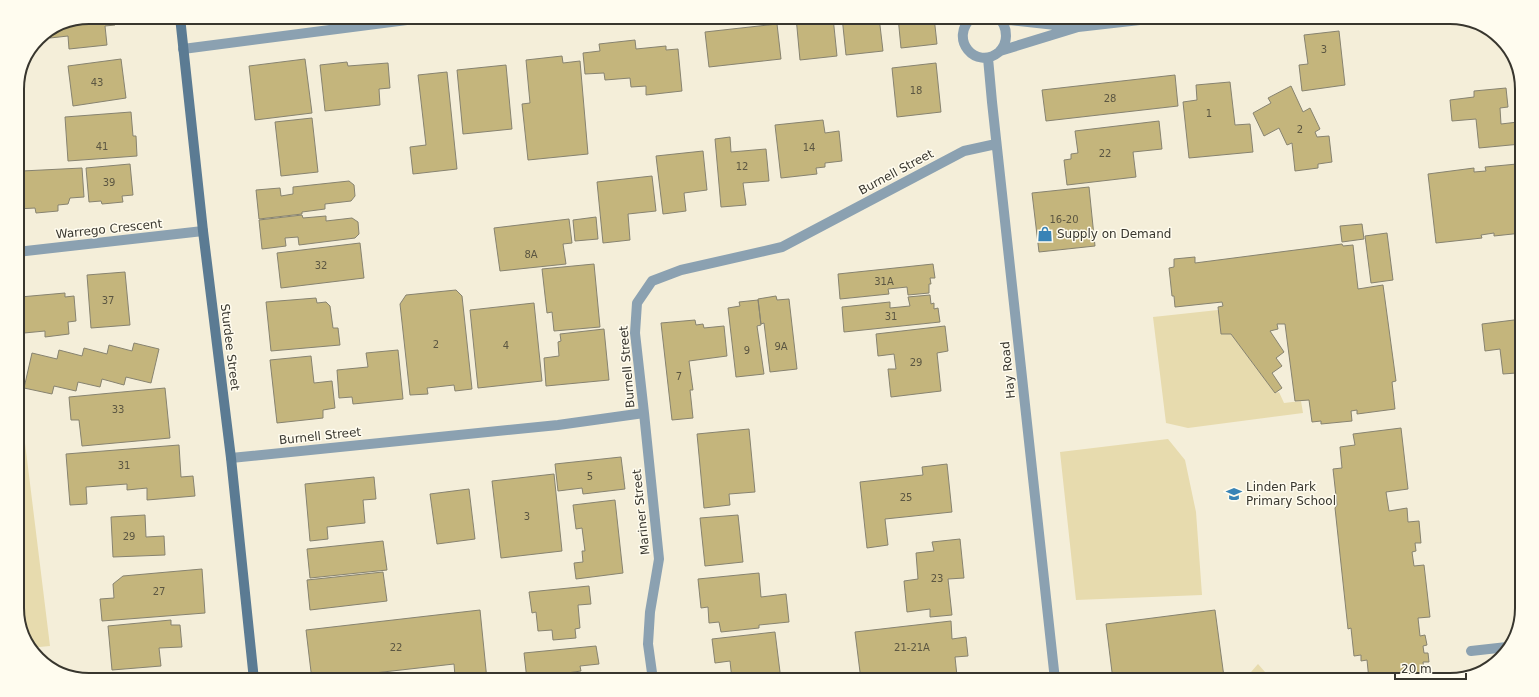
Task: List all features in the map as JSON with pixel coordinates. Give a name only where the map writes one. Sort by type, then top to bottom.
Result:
[{"type":"street","name":"Sturdee Street","points":[[181,24],[203,231],[231,458],[253,673]]},
{"type":"street","points":[[183,49],[376,24]]},
{"type":"street","points":[[965,24],[962,36],[963,44],[973,55],[981,58],[988,58],[1000,51],[1078,27],[1104,24]]},
{"type":"street","points":[[1000,51],[1006,39],[1006,32],[1003,24]]},
{"type":"street","points":[[1051,24],[1078,27]]},
{"type":"street","name":"Hay Road","points":[[988,58],[996,144],[1054,673]]},
{"type":"street","name":"Burnell Street","points":[[231,458],[558,425],[644,413],[635,333],[637,303],[652,281],[681,270],[782,246],[964,151],[996,144]]},
{"type":"street","name":"Warrego Crescent","points":[[24,251],[203,231]]},
{"type":"street","name":"Mariner Street","points":[[644,413],[659,559],[650,612],[648,644],[652,673]]},
{"type":"street","points":[[1472,651],[1501,648]]},
{"type":"shaded area","points":[[1218,310],[1221,334],[1231,334],[1275,393],[1279,392],[1284,403],[1301,401],[1303,413],[1188,428],[1166,423],[1153,317]]},
{"type":"shaded area","points":[[1168,439],[1185,460],[1196,512],[1202,595],[1076,600],[1060,452]]},
{"type":"shaded area","points":[[24,443],[50,646],[38,647],[27,629],[25,621]]},
{"type":"shaded area","points":[[1258,664],[1266,673],[1250,673]]},
{"type":"building","points":[[89,24],[115,24],[105,26],[107,45],[69,49],[68,36],[50,38],[68,27]]},
{"type":"building","points":[[777,24],[781,59],[709,67],[705,32]]},
{"type":"building","points":[[797,24],[834,24],[837,56],[800,60]]},
{"type":"building","points":[[843,24],[880,24],[883,51],[846,55]]},
{"type":"building","points":[[899,24],[935,24],[937,44],[901,48]]},
{"type":"building","points":[[1339,31],[1345,85],[1302,91],[1299,65],[1308,64],[1304,35]]},
{"type":"building","points":[[635,40],[636,49],[666,46],[666,50],[678,49],[682,91],[646,95],[646,86],[631,87],[630,78],[605,80],[604,73],[585,74],[583,53],[600,51],[599,44]]},
{"type":"building","points":[[562,56],[563,63],[580,61],[588,154],[528,160],[522,104],[530,103],[526,60]]},
{"type":"building","points":[[121,59],[126,98],[73,106],[68,66]]},
{"type":"building","points":[[305,59],[312,113],[255,120],[249,66]]},
{"type":"building","points":[[347,62],[348,66],[388,63],[390,88],[379,89],[380,105],[325,111],[320,65]]},
{"type":"building","points":[[936,63],[941,112],[897,117],[892,68]]},
{"type":"building","points":[[506,65],[512,129],[463,134],[457,70]]},
{"type":"building","points":[[447,72],[457,169],[413,174],[410,147],[426,145],[418,75]]},
{"type":"building","points":[[1175,75],[1178,106],[1046,121],[1042,90]]},
{"type":"building","points":[[1230,82],[1235,125],[1250,124],[1253,152],[1189,158],[1183,102],[1197,100],[1196,85]]},
{"type":"building","points":[[1291,86],[1303,112],[1310,108],[1320,129],[1315,132],[1317,137],[1329,136],[1332,162],[1318,164],[1318,168],[1295,171],[1292,143],[1287,145],[1279,128],[1264,136],[1253,113],[1271,103],[1268,98]]},
{"type":"building","points":[[1506,88],[1508,107],[1500,108],[1501,124],[1515,122],[1515,145],[1479,148],[1476,119],[1452,121],[1450,100],[1474,97],[1474,91]]},
{"type":"building","points":[[131,112],[133,136],[136,136],[137,156],[68,161],[65,117]]},
{"type":"building","points":[[312,118],[318,172],[281,176],[275,122]]},
{"type":"building","points":[[823,120],[825,133],[839,131],[842,161],[825,163],[825,167],[816,168],[817,174],[781,178],[775,125]]},
{"type":"building","points":[[1159,121],[1162,149],[1133,152],[1136,177],[1067,185],[1064,160],[1071,159],[1071,154],[1078,153],[1075,131]]},
{"type":"building","points":[[730,137],[731,152],[766,149],[769,181],[743,183],[746,205],[721,207],[715,139]]},
{"type":"building","points":[[703,151],[707,190],[684,193],[686,211],[663,214],[656,156]]},
{"type":"building","points":[[130,164],[133,195],[122,196],[123,202],[102,204],[101,201],[89,202],[86,168]]},
{"type":"building","points":[[1515,164],[1515,234],[1494,236],[1494,233],[1481,235],[1482,238],[1436,243],[1428,174],[1474,168],[1474,172],[1486,171],[1485,167]]},
{"type":"building","points":[[82,168],[84,197],[70,198],[68,204],[58,205],[58,211],[36,213],[35,208],[24,209],[24,171]]},
{"type":"building","points":[[652,176],[656,211],[628,214],[630,240],[603,243],[597,182]]},
{"type":"building","points":[[349,181],[354,185],[355,196],[351,201],[325,204],[325,209],[302,212],[302,214],[259,219],[256,190],[280,188],[281,196],[293,194],[293,187]]},
{"type":"building","points":[[1089,187],[1095,246],[1039,252],[1032,193]]},
{"type":"building","points":[[302,215],[303,218],[326,216],[326,221],[352,218],[358,222],[359,234],[355,238],[299,245],[298,237],[285,238],[286,246],[262,249],[259,220]]},
{"type":"building","points":[[596,217],[598,239],[575,241],[573,220]]},
{"type":"building","points":[[569,219],[572,243],[563,244],[566,264],[500,271],[494,228]]},
{"type":"building","points":[[1362,224],[1364,239],[1342,242],[1340,226]]},
{"type":"building","points":[[1387,233],[1393,280],[1371,283],[1365,236]]},
{"type":"building","points":[[360,243],[364,278],[281,288],[277,253]]},
{"type":"building","points":[[1342,244],[1343,246],[1353,245],[1358,289],[1383,285],[1396,381],[1392,382],[1395,409],[1357,414],[1357,410],[1351,411],[1352,421],[1321,424],[1321,421],[1312,422],[1309,400],[1295,401],[1285,324],[1277,324],[1278,329],[1270,331],[1284,352],[1276,358],[1282,366],[1272,373],[1282,388],[1275,393],[1231,334],[1221,334],[1218,307],[1223,306],[1222,302],[1175,307],[1174,296],[1172,296],[1169,268],[1174,267],[1174,259],[1195,257],[1195,263]]},
{"type":"building","points":[[594,264],[600,327],[554,331],[552,312],[547,313],[542,269]]},
{"type":"building","points":[[933,264],[935,278],[930,278],[931,284],[929,284],[929,293],[908,295],[907,287],[888,289],[889,294],[840,299],[838,274]]},
{"type":"building","points":[[125,272],[130,325],[91,328],[87,275]]},
{"type":"building","points":[[456,290],[462,296],[472,389],[455,391],[454,385],[427,388],[428,394],[410,395],[400,304],[406,295]]},
{"type":"building","points":[[65,293],[65,297],[74,296],[76,321],[68,322],[69,334],[45,337],[45,331],[24,333],[24,297]]},
{"type":"building","points":[[930,295],[931,304],[934,303],[934,309],[938,308],[940,322],[844,332],[842,307],[890,302],[890,308],[910,306],[908,297]]},
{"type":"building","points":[[776,296],[777,300],[789,299],[797,369],[770,372],[764,323],[761,324],[758,299]]},
{"type":"building","points":[[316,298],[317,303],[326,302],[330,306],[333,328],[338,328],[340,345],[271,351],[266,302]]},
{"type":"building","points":[[758,300],[761,325],[757,326],[764,374],[736,377],[728,308],[740,306],[739,302]]},
{"type":"building","points":[[534,303],[542,381],[478,388],[470,310]]},
{"type":"building","points":[[695,320],[696,325],[703,324],[704,328],[724,326],[727,356],[689,361],[693,390],[690,390],[693,418],[672,420],[661,323]]},
{"type":"building","points":[[1515,320],[1515,373],[1503,374],[1500,349],[1485,351],[1482,324]]},
{"type":"building","points":[[945,326],[948,351],[937,353],[941,391],[891,397],[888,369],[896,369],[894,354],[878,356],[876,334]]},
{"type":"building","points":[[604,329],[609,380],[546,386],[544,358],[559,356],[558,342],[561,341],[560,334]]},
{"type":"building","points":[[134,343],[159,349],[151,383],[126,377],[124,385],[102,379],[100,387],[78,382],[76,391],[54,386],[52,394],[24,388],[32,353],[57,359],[59,350],[82,356],[84,348],[107,354],[109,345],[132,351]]},
{"type":"building","points":[[398,350],[403,399],[353,404],[352,397],[339,398],[337,370],[368,367],[366,353]]},
{"type":"building","points":[[311,356],[314,383],[332,381],[335,408],[323,410],[323,418],[277,423],[270,360]]},
{"type":"building","points":[[165,388],[170,438],[82,446],[79,420],[71,420],[69,397]]},
{"type":"building","points":[[1401,428],[1408,489],[1386,492],[1389,511],[1407,508],[1408,522],[1419,521],[1421,543],[1415,543],[1416,551],[1412,552],[1414,566],[1424,565],[1430,617],[1418,618],[1420,636],[1425,635],[1427,645],[1423,646],[1424,653],[1428,653],[1429,662],[1423,662],[1424,673],[1368,673],[1367,660],[1361,661],[1361,655],[1354,656],[1351,628],[1348,629],[1335,508],[1337,505],[1333,469],[1342,468],[1340,447],[1355,445],[1353,434]]},
{"type":"building","points":[[749,429],[755,492],[729,494],[730,505],[704,508],[697,434]]},
{"type":"building","points":[[179,445],[181,477],[193,476],[195,496],[147,500],[147,488],[127,490],[127,484],[86,487],[87,504],[70,505],[66,454]]},
{"type":"building","points":[[621,457],[625,489],[583,494],[582,488],[558,491],[555,464]]},
{"type":"building","points":[[947,464],[952,512],[885,519],[888,545],[867,548],[860,482],[923,475],[922,467]]},
{"type":"building","points":[[554,474],[562,551],[501,558],[492,481]]},
{"type":"building","points":[[374,477],[376,499],[363,500],[365,523],[327,527],[328,539],[310,541],[305,484]]},
{"type":"building","points":[[469,489],[475,539],[437,544],[430,494]]},
{"type":"building","points":[[615,500],[623,573],[576,579],[574,563],[583,562],[582,551],[585,551],[582,528],[576,529],[573,505]]},
{"type":"building","points":[[145,515],[146,537],[164,536],[165,555],[113,557],[111,517]]},
{"type":"building","points":[[738,515],[743,562],[705,566],[700,518]]},
{"type":"building","points":[[960,539],[964,578],[948,579],[952,615],[930,617],[930,609],[907,612],[904,581],[918,579],[916,553],[934,551],[932,542]]},
{"type":"building","points":[[383,541],[387,570],[310,578],[307,549]]},
{"type":"building","points":[[202,569],[205,613],[102,621],[100,599],[114,598],[113,584],[123,576]]},
{"type":"building","points":[[383,572],[387,601],[310,610],[307,580]]},
{"type":"building","points":[[759,573],[761,597],[786,594],[789,622],[759,625],[759,628],[721,632],[719,622],[709,623],[708,607],[701,608],[698,579]]},
{"type":"building","points":[[589,586],[591,604],[578,605],[580,628],[575,629],[576,638],[553,640],[552,630],[538,631],[536,612],[532,613],[529,592]]},
{"type":"building","points":[[480,610],[486,673],[455,673],[454,664],[374,673],[311,673],[306,630]]},
{"type":"building","points":[[1215,610],[1223,673],[1112,673],[1106,624]]},
{"type":"building","points":[[171,620],[171,625],[180,625],[182,647],[159,648],[161,666],[112,670],[108,626]]},
{"type":"building","points":[[951,621],[952,639],[966,637],[968,656],[955,657],[957,673],[860,673],[855,632]]},
{"type":"building","points":[[775,632],[780,673],[731,673],[730,661],[715,663],[712,639]]},
{"type":"building","points":[[596,646],[599,664],[580,666],[581,671],[567,673],[526,673],[524,653]]},
{"type":"place","name":"Supply on Demand","points":[[1045,234]]},
{"type":"place","name":"Linden Park Primary School","points":[[1234,494]]}]
